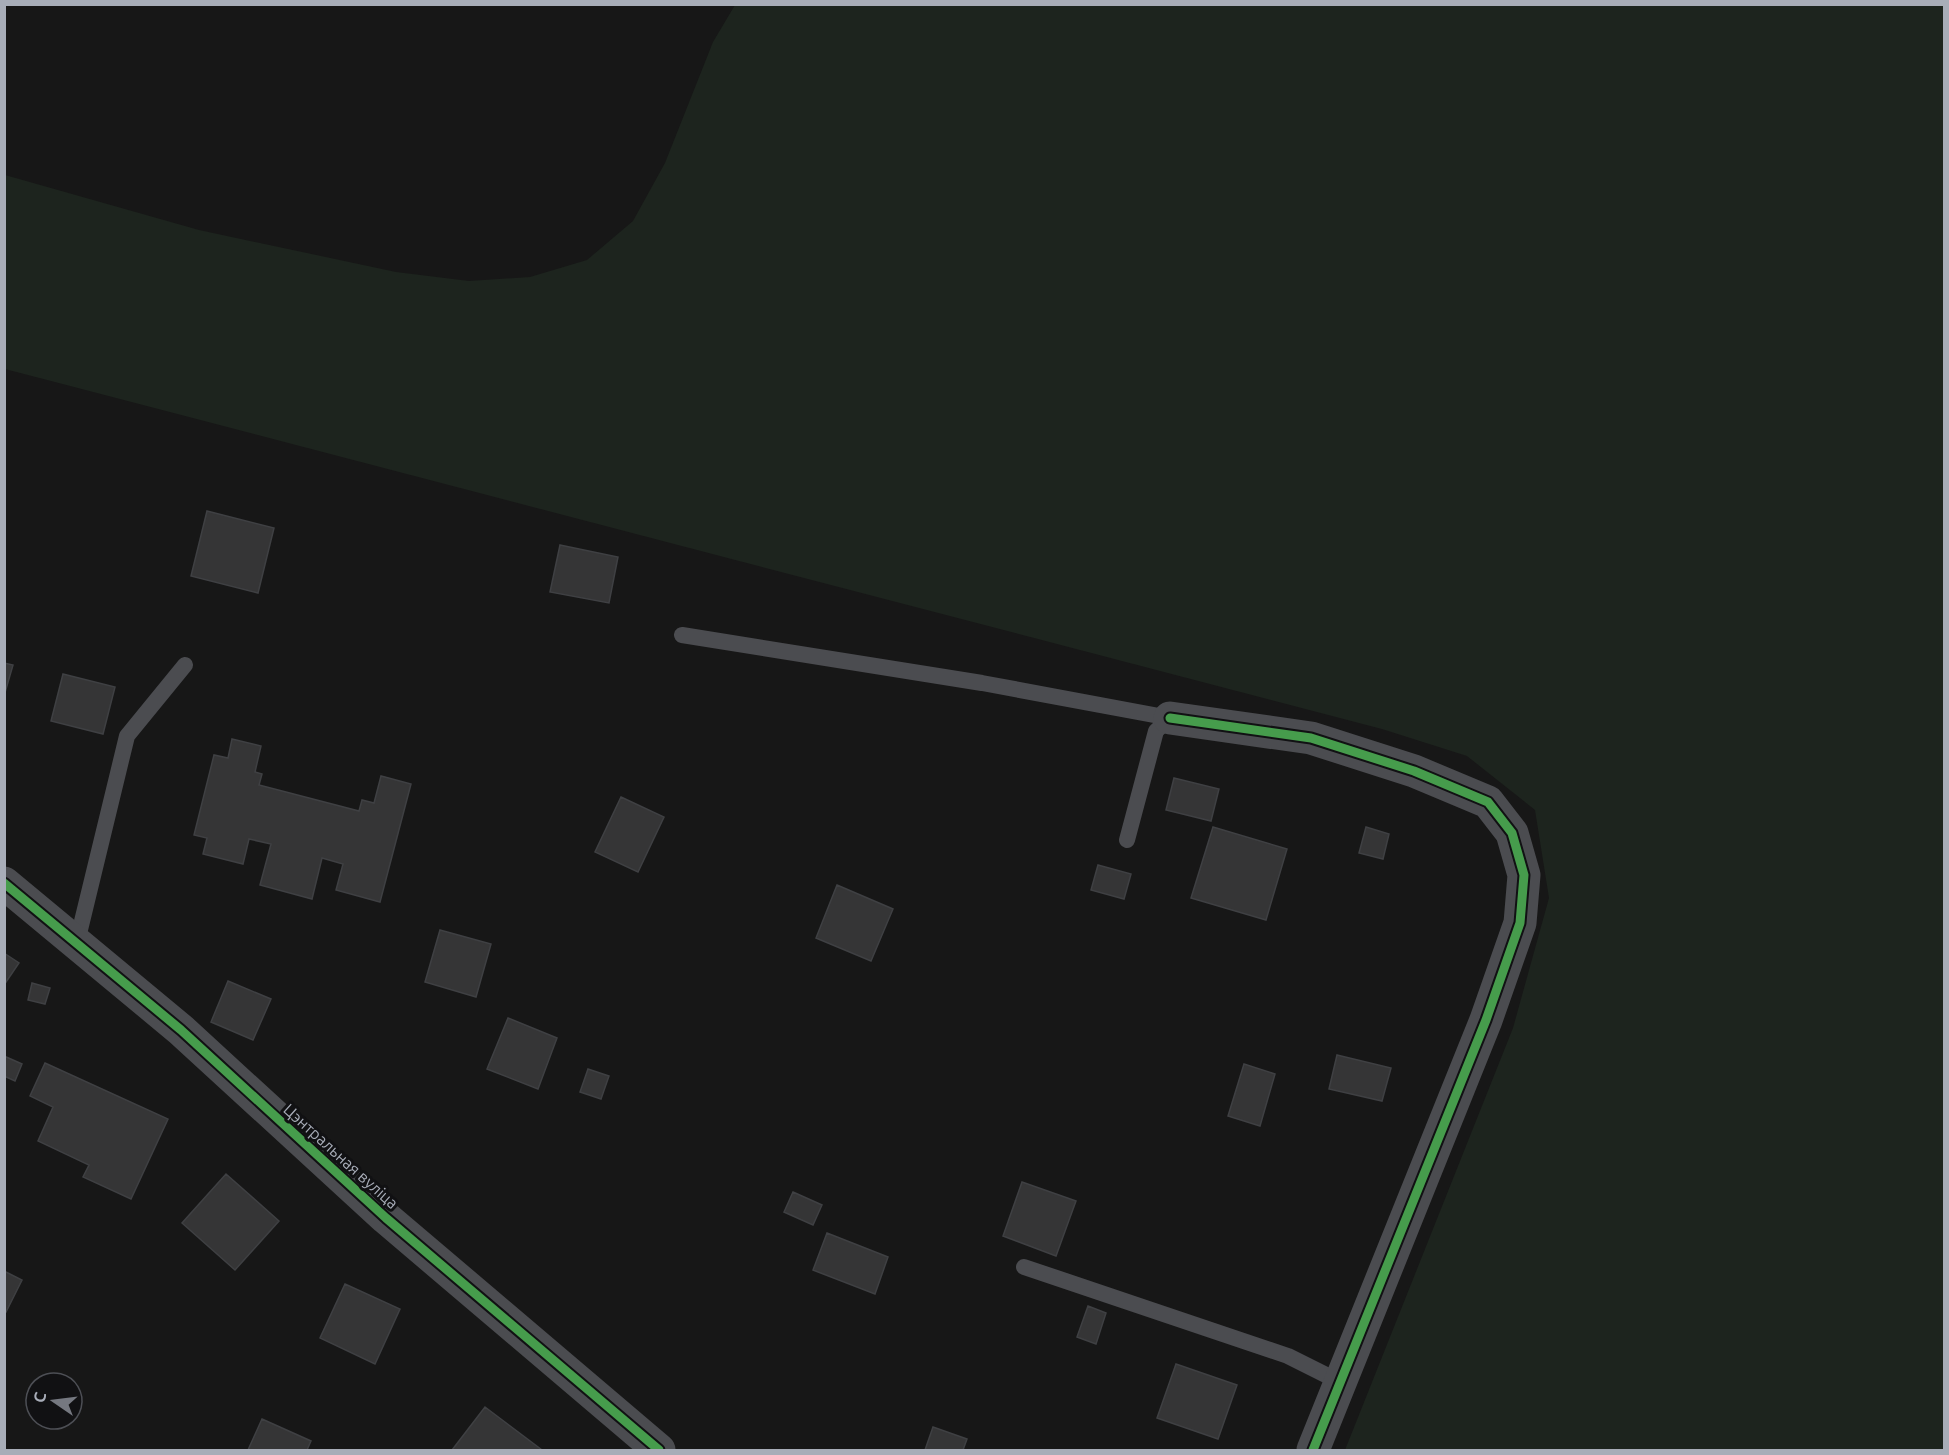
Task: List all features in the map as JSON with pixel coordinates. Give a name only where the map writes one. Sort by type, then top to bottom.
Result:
[{"type":"street","points":[[1170,718],[1311,738],[1414,771],[1488,802],[1512,833],[1524,875],[1520,923],[1486,1020],[1313,1450]]},
{"type":"street","name":"Цэнтральная вуліца","points":[[4,883],[181,1030],[386,1218],[658,1450]]},
{"type":"lane","points":[[682,635],[982,683],[1170,718]]},
{"type":"lane","points":[[77,942],[127,736],[185,665]]},
{"type":"lane","points":[[1127,840],[1156,731],[1170,718]]},
{"type":"lane","points":[[1024,1266],[1288,1356],[1340,1382]]},
{"type":"shaded area","points":[[735,5],[1944,5],[1944,1450],[1345,1450],[1513,1028],[1549,898],[1535,810],[1467,756],[1382,729],[5,369],[5,175],[199,230],[396,272],[469,281],[530,277],[587,260],[633,221],[665,163],[713,42]]},
{"type":"building","points":[[207,511],[274,528],[258,593],[191,576]]},
{"type":"building","points":[[560,545],[618,557],[609,603],[550,592]]},
{"type":"building","points":[[4,663],[13,665],[4,696]]},
{"type":"building","points":[[63,674],[115,687],[103,734],[51,721]]},
{"type":"building","points":[[232,739],[261,746],[255,772],[262,774],[259,785],[359,811],[362,800],[374,803],[381,776],[411,784],[380,902],[336,890],[343,864],[322,858],[312,899],[260,885],[271,844],[249,839],[243,864],[203,854],[207,838],[194,835],[214,755],[228,758]]},
{"type":"building","points":[[1174,778],[1219,789],[1211,821],[1166,810]]},
{"type":"building","points":[[621,797],[664,817],[638,872],[595,852]]},
{"type":"building","points":[[1213,827],[1287,849],[1266,920],[1191,898]]},
{"type":"building","points":[[1366,827],[1389,834],[1383,859],[1359,853]]},
{"type":"building","points":[[1098,865],[1131,874],[1124,899],[1091,890]]},
{"type":"building","points":[[837,885],[893,909],[871,961],[816,938]]},
{"type":"building","points":[[440,930],[491,944],[476,997],[425,982]]},
{"type":"building","points":[[4,953],[19,963],[4,985]]},
{"type":"building","points":[[228,981],[271,999],[253,1040],[211,1022]]},
{"type":"building","points":[[32,983],[50,988],[45,1004],[28,1000]]},
{"type":"building","points":[[508,1018],[557,1038],[538,1089],[487,1069]]},
{"type":"building","points":[[1337,1055],[1391,1068],[1382,1101],[1329,1089]]},
{"type":"building","points":[[4,1056],[22,1064],[15,1081],[4,1076]]},
{"type":"building","points":[[45,1063],[168,1119],[131,1199],[83,1177],[89,1165],[38,1141],[53,1107],[30,1096]]},
{"type":"building","points":[[1244,1064],[1275,1074],[1260,1126],[1228,1116]]},
{"type":"building","points":[[588,1069],[609,1076],[601,1099],[580,1092]]},
{"type":"building","points":[[226,1174],[279,1221],[235,1270],[182,1223]]},
{"type":"building","points":[[1022,1182],[1076,1201],[1056,1256],[1003,1236]]},
{"type":"building","points":[[793,1192],[822,1205],[813,1225],[784,1212]]},
{"type":"building","points":[[827,1233],[888,1257],[875,1294],[813,1270]]},
{"type":"building","points":[[4,1271],[22,1280],[6,1312],[4,1311]]},
{"type":"building","points":[[345,1284],[400,1309],[375,1364],[320,1338]]},
{"type":"building","points":[[1088,1306],[1106,1313],[1096,1344],[1077,1337]]},
{"type":"building","points":[[1176,1364],[1237,1385],[1218,1439],[1157,1418]]},
{"type":"building","points":[[485,1407],[542,1450],[452,1450]]},
{"type":"building","points":[[262,1419],[311,1441],[307,1450],[248,1450]]},
{"type":"building","points":[[933,1427],[967,1439],[963,1450],[925,1450]]},
{"type":"cycle path","points":[[1170,718],[1311,738],[1414,771],[1488,802],[1512,833],[1524,875],[1520,923],[1486,1020],[1313,1450]]},
{"type":"cycle path","points":[[4,883],[181,1030],[386,1218],[659,1450]]}]
